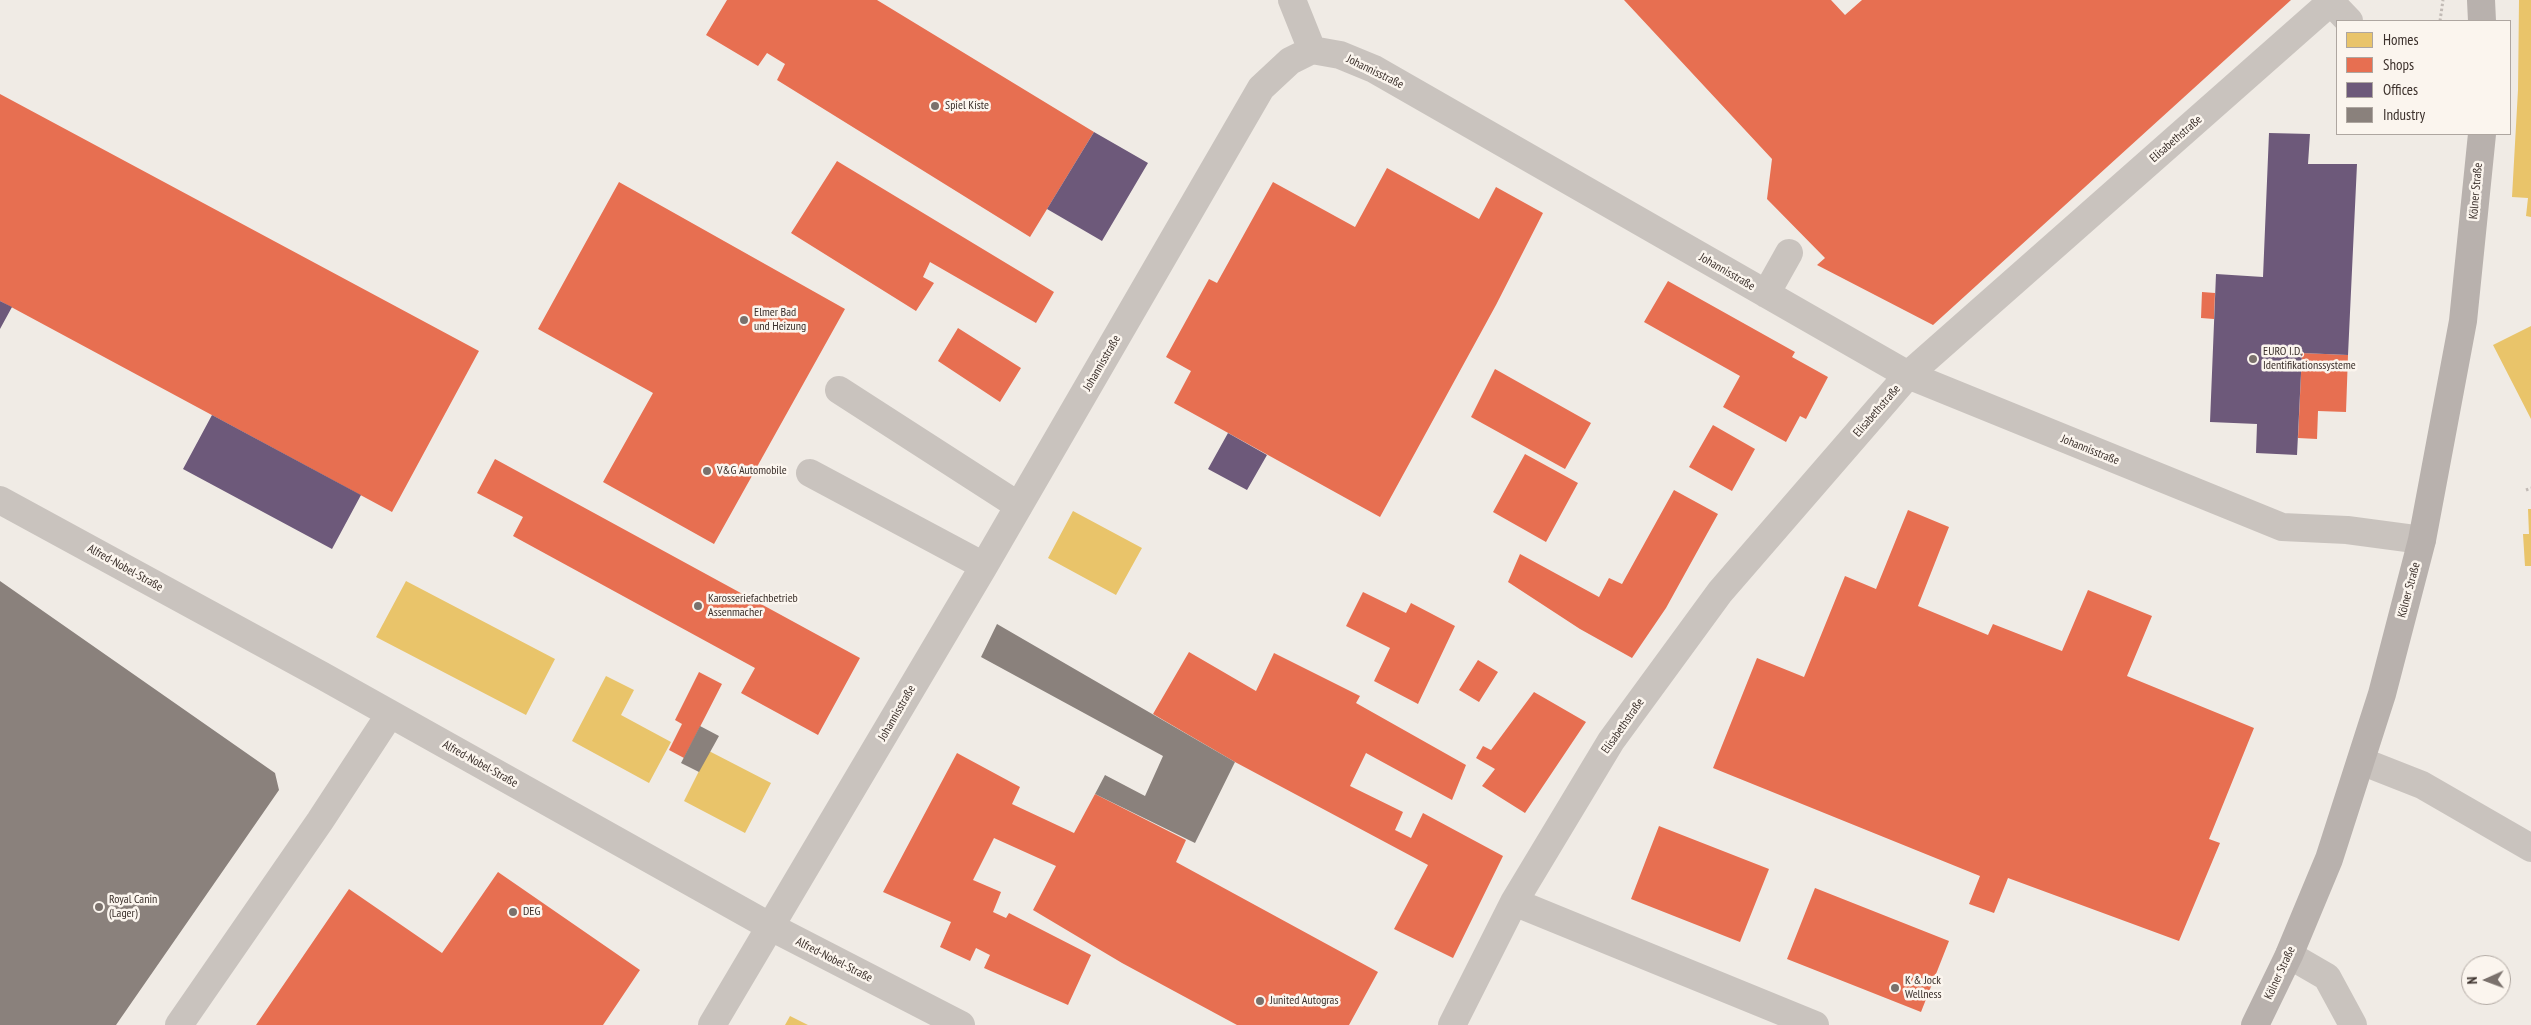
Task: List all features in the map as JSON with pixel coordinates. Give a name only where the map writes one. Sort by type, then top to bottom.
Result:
[{"type":"main road","points":[[2481,0],[2482,20]]},
{"type":"main road","name":"Kölner Straße","points":[[2255,1025],[2289,955],[2329,859],[2361,761],[2422,540],[2463,321],[2482,135]]},
{"type":"street","points":[[1292,0],[1312,50]]},
{"type":"street","name":"Elisabethstraße","points":[[1452,1025],[1514,902],[1611,742],[1720,592],[1908,375],[2338,8]]},
{"type":"street","name":"Johannisstraße","points":[[712,1025],[984,566],[1261,88],[1290,61],[1312,50],[1340,55],[1374,69],[1908,375],[2282,527],[2347,530],[2422,540]]},
{"type":"street","points":[[1766,294],[1789,253]]},
{"type":"street","points":[[839,390],[1019,506]]},
{"type":"street","points":[[810,473],[984,566]]},
{"type":"street","name":"Alfred-Nobel-Straße","points":[[0,500],[390,714],[771,927],[960,1025]]},
{"type":"street","points":[[179,1025],[320,822],[390,714]]},
{"type":"street","points":[[2361,761],[2422,785],[2531,848]]},
{"type":"street","points":[[1514,902],[1815,1025]]},
{"type":"street","points":[[2289,955],[2327,977],[2353,1025]]},
{"type":"path","points":[[2440,20],[2443,0]]},
{"type":"path","points":[[2526,490],[2531,488]]},
{"type":"building: Homes","points":[[2519,0],[2531,0],[2531,217],[2526,216],[2528,198],[2512,197],[2518,90]]},
{"type":"building: Homes","points":[[2531,326],[2531,419],[2493,345]]},
{"type":"building: Homes","points":[[2528,509],[2531,509],[2531,566],[2525,566],[2523,534],[2529,534]]},
{"type":"building: Homes","points":[[1073,511],[1142,548],[1116,595],[1048,558]]},
{"type":"building: Homes","points":[[406,581],[555,659],[526,715],[376,637]]},
{"type":"building: Homes","points":[[606,676],[634,690],[621,715],[671,742],[649,783],[572,741]]},
{"type":"building: Homes","points":[[709,751],[771,783],[745,833],[684,801]]},
{"type":"building: Homes","points":[[790,1016],[808,1025],[785,1025]]},
{"type":"building: Shops","name":"Spiel Kiste","points":[[727,0],[877,0],[1094,132],[1030,237],[777,80],[785,64],[767,53],[758,66],[706,35]]},
{"type":"building: Shops","points":[[1624,0],[1831,0],[1845,15],[1862,0],[2291,0],[1933,325],[1817,265],[1825,258],[1767,199],[1772,159]]},
{"type":"building: Shops","points":[[0,94],[479,351],[392,512],[0,301]]},
{"type":"building: Shops","points":[[837,161],[1054,292],[1036,323],[930,262],[923,277],[934,283],[916,311],[791,233]]},
{"type":"building: Shops","points":[[1387,168],[1479,219],[1496,187],[1543,213],[1496,305],[1380,517],[1174,403],[1191,371],[1166,357],[1209,279],[1217,283],[1273,182],[1355,227]]},
{"type":"building: Shops","points":[[619,182],[845,309],[714,544],[603,482],[653,393],[538,329]]},
{"type":"building: Shops","points":[[1668,281],[1795,352],[1792,357],[1828,377],[1806,419],[1800,416],[1786,442],[1723,407],[1740,376],[1644,322]]},
{"type":"building: Shops","points":[[2202,292],[2215,293],[2214,319],[2201,318]]},
{"type":"building: Shops","points":[[958,328],[1021,368],[1000,402],[938,361]]},
{"type":"building: Shops","points":[[2302,353],[2348,355],[2346,412],[2318,411],[2317,439],[2298,438]]},
{"type":"building: Shops","points":[[1495,369],[1591,423],[1565,469],[1471,417]]},
{"type":"building: Shops","points":[[1713,425],[1755,449],[1732,491],[1689,467]]},
{"type":"building: Shops","points":[[1525,454],[1578,483],[1546,542],[1493,512]]},
{"type":"building: Shops","points":[[495,459],[860,658],[818,735],[741,693],[755,668],[513,536],[523,517],[477,493]]},
{"type":"building: Shops","points":[[1674,490],[1718,514],[1666,608],[1632,658],[1580,629],[1508,582],[1520,554],[1599,597],[1609,578],[1622,584]]},
{"type":"building: Shops","points":[[1908,510],[1949,527],[1918,606],[1988,635],[1993,624],[2062,651],[2088,590],[2152,616],[2127,676],[2254,728],[2209,839],[2220,843],[2179,941],[2008,878],[1994,913],[1969,904],[1980,876],[1713,768],[1757,658],[1804,677],[1845,576],[1876,589]]},
{"type":"building: Shops","points":[[1363,592],[1406,613],[1411,603],[1455,626],[1418,704],[1374,681],[1390,648],[1346,626]]},
{"type":"building: Shops","points":[[1189,652],[1256,691],[1274,653],[1360,696],[1356,703],[1466,765],[1452,800],[1366,753],[1350,786],[1403,812],[1395,830],[1411,838],[1423,813],[1503,856],[1453,958],[1394,929],[1428,865],[1235,762],[1153,714]]},
{"type":"building: Shops","points":[[1478,660],[1498,672],[1479,702],[1459,690]]},
{"type":"building: Shops","points":[[699,672],[722,684],[684,758],[669,750],[682,724],[675,720]]},
{"type":"building: Shops","points":[[1534,692],[1586,722],[1525,813],[1482,786],[1495,769],[1476,758],[1483,746],[1491,750]]},
{"type":"building: Shops","points":[[957,753],[1020,787],[1012,804],[1074,833],[1095,794],[1186,840],[1176,862],[1378,972],[1349,1025],[1237,1025],[1122,963],[1033,910],[1056,866],[994,838],[973,880],[1001,892],[993,912],[1006,918],[1009,913],[1091,955],[1068,1005],[984,968],[990,955],[976,948],[970,961],[940,947],[951,922],[883,892]]},
{"type":"building: Shops","points":[[1659,826],[1769,869],[1740,942],[1631,899]]},
{"type":"building: Shops","points":[[498,872],[640,970],[603,1025],[256,1025],[349,889],[442,953]]},
{"type":"building: Shops","points":[[1815,888],[1949,941],[1921,1012],[1787,959]]},
{"type":"building: Offices","points":[[1094,132],[1148,163],[1102,241],[1047,209]]},
{"type":"building: Offices","points":[[2269,133],[2310,134],[2308,164],[2357,164],[2348,355],[2302,353],[2297,455],[2256,453],[2257,424],[2210,422],[2216,274],[2263,277]]},
{"type":"building: Offices","points":[[0,301],[12,307],[0,329]]},
{"type":"building: Offices","points":[[212,415],[361,495],[332,549],[183,469]]},
{"type":"building: Offices","points":[[1228,433],[1267,455],[1247,490],[1208,469]]},
{"type":"building: Industry","name":"Royal Canin (Lager)","points":[[0,581],[275,773],[279,790],[116,1025],[0,1025]]},
{"type":"building: Industry","points":[[997,624],[1235,762],[1195,843],[1095,794],[1105,775],[1145,796],[1163,756],[981,657]]},
{"type":"building: Industry","points":[[700,726],[719,736],[699,772],[681,763]]},
{"type":"place","name":"Spiel Kiste","points":[[935,106]]},
{"type":"place","name":"Elmer Bad und Heizung","points":[[744,320]]},
{"type":"place","name":"EURO I.D. Identifikationssysteme","points":[[2253,359]]},
{"type":"place","name":"V&G Automobile","points":[[707,471]]},
{"type":"place","name":"Karosseriefachbetrieb Assenmacher","points":[[698,606]]},
{"type":"place","name":"Royal Canin (Lager)","points":[[99,907]]},
{"type":"place","name":"DEG","points":[[513,912]]},
{"type":"place","name":"K & Jock Wellness","points":[[1895,988]]},
{"type":"place","name":"Junited Autogras","points":[[1260,1001]]}]
